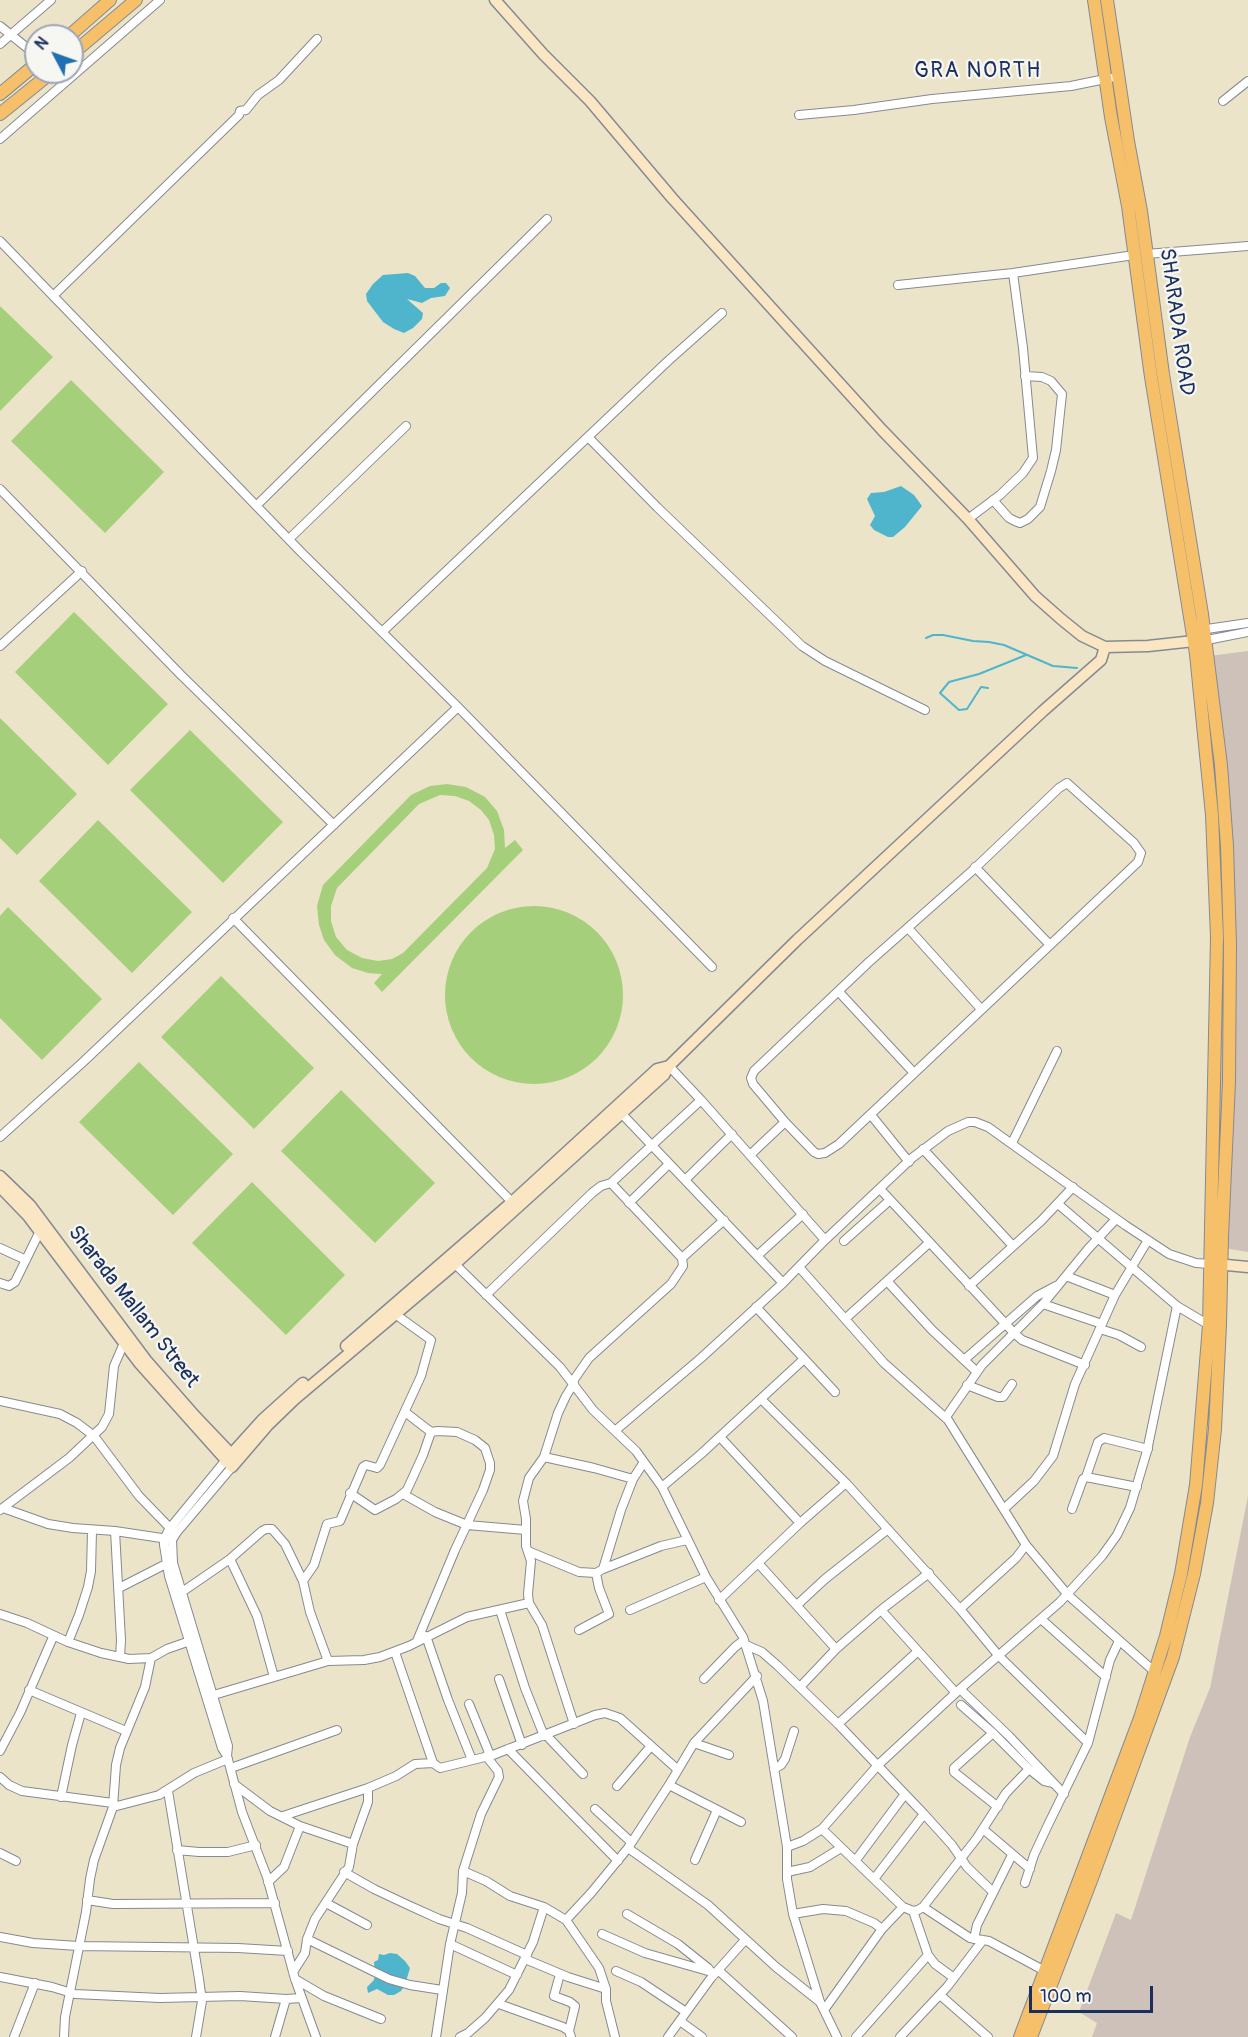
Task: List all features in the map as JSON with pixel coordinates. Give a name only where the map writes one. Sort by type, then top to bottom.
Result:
[{"type":"main road","points":[[84,44],[136,0]]},
{"type":"main road","points":[[1031,2037],[1164,1684],[1187,1601],[1203,1527],[1213,1452],[1220,1325],[1216,1264],[1216,903],[1200,645],[1179,509],[1151,377],[1138,238],[1112,78],[1094,0]]},
{"type":"main road","points":[[1107,0],[1112,78]]},
{"type":"main road","points":[[82,24],[107,1]]},
{"type":"main road","points":[[0,94],[24,74]]},
{"type":"main road","points":[[0,114],[37,84]]},
{"type":"main road","points":[[1020,2037],[1156,1672],[1181,1574],[1196,1485],[1216,1264]]},
{"type":"street","points":[[0,44],[51,0]]},
{"type":"street","points":[[0,139],[160,0]]},
{"type":"street","points":[[495,0],[543,54],[590,101],[695,223],[882,430],[968,519],[1035,596],[1103,653]]},
{"type":"street","points":[[0,26],[24,45]]},
{"type":"street","points":[[53,296],[239,115],[240,111],[246,110],[258,95],[279,80],[317,39]]},
{"type":"street","points":[[798,116],[932,99],[1071,86],[1112,78]]},
{"type":"street","points":[[1223,101],[1248,81]]},
{"type":"street","points":[[257,505],[547,219]]},
{"type":"street","points":[[0,241],[289,539],[458,707],[712,968]]},
{"type":"street","points":[[898,285],[1012,273],[1140,254],[1248,246]]},
{"type":"street","points":[[968,519],[1023,473],[1033,458],[1034,448],[1023,348],[1012,273]]},
{"type":"street","points":[[382,632],[722,313]]},
{"type":"street","points":[[993,500],[1004,513],[1015,521],[1028,519],[1040,507],[1051,471],[1056,450],[1062,394],[1051,381],[1042,377],[1025,376]]},
{"type":"street","points":[[289,539],[406,426]]},
{"type":"street","points":[[588,437],[802,646],[825,661],[925,710]]},
{"type":"street","points":[[0,489],[181,675],[334,825]]},
{"type":"street","points":[[0,646],[82,571]]},
{"type":"street","points":[[1200,645],[1248,623]]},
{"type":"street","points":[[316,2037],[294,1976],[275,1903],[256,1845],[242,1812],[228,1758],[228,1746],[190,1641],[166,1564],[164,1553],[170,1528],[232,1461],[295,1399],[455,1264],[664,1076],[669,1066],[797,940],[1103,653],[1148,646],[1200,645],[1248,632]]},
{"type":"street","points":[[0,1137],[118,1029],[458,707]]},
{"type":"street","points":[[1065,783],[1134,843],[1141,854],[1138,862],[871,1115],[830,1151],[821,1154],[814,1152],[753,1084],[752,1075],[975,867],[1065,783]]},
{"type":"street","points":[[975,867],[1050,945]]},
{"type":"street","points":[[233,918],[513,1202]]},
{"type":"street","points":[[908,928],[981,1009]]},
{"type":"street","points":[[839,992],[914,1073]]},
{"type":"street","points":[[1012,1143],[1057,1051]]},
{"type":"street","points":[[669,1066],[825,1240]]},
{"type":"street","points":[[1,1509],[48,1524],[168,1539],[177,1532],[262,1420],[513,1202],[657,1069],[669,1066]]},
{"type":"street","points":[[486,1295],[592,1193],[610,1183],[701,1100]]},
{"type":"street","points":[[622,1114],[783,1283]]},
{"type":"street","points":[[871,1115],[909,1162]]},
{"type":"street","points":[[750,1155],[785,1122]]},
{"type":"street","points":[[616,1430],[701,1358],[783,1283],[825,1240],[923,1149],[948,1131],[968,1122],[988,1127],[1116,1219],[1174,1256],[1196,1263],[1248,1268]]},
{"type":"street","points":[[686,1180],[732,1134]]},
{"type":"street","points":[[923,1149],[1013,1246]]},
{"type":"street","points":[[629,1203],[669,1164]]},
{"type":"street","name":"Sharada Mallam Street","points":[[0,1176],[30,1205],[146,1360],[232,1461]]},
{"type":"street","points":[[574,1724],[542,1625],[529,1603],[531,1561],[526,1546],[524,1494],[530,1478],[544,1457],[566,1396],[589,1358],[671,1284],[682,1270],[682,1258],[610,1183]]},
{"type":"street","name":"Sharada Mallam Street","points":[[0,1186],[40,1231],[124,1343],[183,1414],[232,1461]]},
{"type":"street","points":[[969,1286],[1058,1204],[1073,1187]]},
{"type":"street","points":[[880,1189],[1014,1334],[1022,1340],[1085,1365]]},
{"type":"street","points":[[844,1241],[890,1200]]},
{"type":"street","points":[[1058,1204],[1177,1306],[1209,1325]]},
{"type":"street","points":[[758,1255],[802,1214]]},
{"type":"street","points":[[945,1417],[976,1372],[1043,1304],[1116,1219]]},
{"type":"street","points":[[682,1258],[724,1220]]},
{"type":"street","points":[[0,1282],[9,1286],[13,1285],[40,1231]]},
{"type":"street","points":[[1005,1508],[1034,1481],[1053,1456],[1065,1422],[1068,1405],[1101,1326],[1115,1295],[1148,1240]]},
{"type":"street","points":[[845,1319],[929,1243]]},
{"type":"street","points":[[0,1248],[26,1260]]},
{"type":"street","points":[[455,1264],[574,1382],[593,1410],[616,1430],[644,1462],[662,1487],[706,1577],[745,1642],[763,1701],[787,1847],[787,1872],[793,1914],[822,2006],[834,2034],[826,2037]]},
{"type":"street","points":[[799,1267],[884,1363],[945,1417],[1005,1508],[1026,1545],[1068,1595],[1156,1672]]},
{"type":"street","points":[[1066,1276],[1115,1295]]},
{"type":"street","points":[[887,1281],[976,1372]]},
{"type":"street","points":[[964,1360],[1037,1296],[1058,1285]]},
{"type":"street","points":[[1043,1304],[1101,1326],[1141,1347]]},
{"type":"street","points":[[787,1847],[803,1841],[822,1829],[878,1765],[998,1655],[1068,1595],[1102,1556],[1124,1524],[1137,1486],[1148,1449],[1177,1306]]},
{"type":"street","points":[[756,1307],[835,1392]]},
{"type":"street","points":[[303,1581],[315,1565],[327,1524],[340,1521],[363,1467],[368,1465],[376,1468],[380,1465],[421,1376],[431,1342],[427,1336],[395,1314]]},
{"type":"street","points":[[1,1509],[94,1436],[109,1414],[114,1366],[124,1343]]},
{"type":"street","points":[[662,1487],[804,1359]]},
{"type":"street","points":[[967,1385],[1003,1397],[1012,1384]]},
{"type":"street","points":[[761,1399],[846,1483],[929,1573],[998,1655],[1088,1743]]},
{"type":"street","points":[[0,1401],[64,1415],[77,1423],[94,1436],[139,1496],[170,1528]]},
{"type":"street","points":[[405,1412],[430,1432],[446,1431],[465,1434],[482,1444],[489,1456],[490,1470],[416,1643]]},
{"type":"street","points":[[351,1493],[375,1510],[403,1494],[410,1485],[430,1432]]},
{"type":"street","points":[[720,1437],[800,1523]]},
{"type":"street","points":[[1072,1509],[1098,1442],[1104,1438],[1148,1449]]},
{"type":"street","points":[[544,1457],[633,1479]]},
{"type":"street","points":[[579,1630],[609,1614],[599,1588],[599,1571],[633,1479],[644,1462]]},
{"type":"street","points":[[1086,1477],[1137,1486]]},
{"type":"street","points":[[719,1600],[846,1483]]},
{"type":"street","points":[[403,1494],[435,1512],[467,1525],[526,1530]]},
{"type":"street","points":[[798,1605],[825,1579],[888,1529]]},
{"type":"street","points":[[182,1592],[230,1559],[262,1531],[272,1530],[285,1544],[303,1581],[310,1611],[328,1661]]},
{"type":"street","points":[[68,1642],[88,1587],[91,1571],[92,1531]]},
{"type":"street","points":[[116,1532],[120,1657]]},
{"type":"street","points":[[168,1539],[210,1696]]},
{"type":"street","points":[[528,1551],[579,1572],[599,1571],[660,1546],[687,1540]]},
{"type":"street","points":[[960,1609],[1016,1558],[1026,1545]]},
{"type":"street","points":[[230,1559],[257,1616],[274,1677]]},
{"type":"street","points":[[758,1563],[836,1649]]},
{"type":"street","points":[[119,1588],[166,1564]]},
{"type":"street","points":[[800,1687],[836,1649],[929,1573]]},
{"type":"street","points":[[630,1610],[706,1577]]},
{"type":"street","points":[[210,1696],[328,1661],[363,1660],[395,1652],[467,1617],[529,1603]]},
{"type":"street","points":[[500,1610],[525,1688],[545,1736],[583,1774]]},
{"type":"street","points":[[881,1610],[917,1652],[1064,1794]]},
{"type":"street","points":[[0,1614],[27,1623],[52,1637],[101,1653],[138,1660],[151,1659],[167,1649],[190,1641]]},
{"type":"street","points":[[1041,1619],[1106,1677]]},
{"type":"street","points":[[426,1636],[472,1760]]},
{"type":"street","points":[[0,1751],[52,1637]]},
{"type":"street","points":[[1025,1883],[1043,1836],[1088,1743],[1110,1660],[1119,1641]]},
{"type":"street","points":[[704,1679],[735,1647],[745,1642]]},
{"type":"street","points":[[745,1642],[762,1652],[838,1724],[924,1814],[967,1867],[993,1892]]},
{"type":"street","points":[[395,1652],[433,1763],[440,1768],[522,1745],[596,1715],[610,1714],[631,1726],[677,1769]]},
{"type":"street","points":[[838,1724],[917,1652]]},
{"type":"street","points":[[64,2037],[65,2017],[94,1860],[113,1805],[116,1765],[126,1731],[145,1687],[151,1659]]},
{"type":"street","points":[[566,1920],[630,1845],[694,1743],[757,1676]]},
{"type":"street","points":[[499,1679],[522,1745]]},
{"type":"street","points":[[29,1690],[126,1731]]},
{"type":"street","points":[[436,2037],[442,1990],[454,1923],[461,1900],[464,1871],[481,1814],[499,1777],[498,1771],[488,1756],[469,1704]]},
{"type":"street","points":[[961,1705],[1029,1769],[1044,1781],[1053,1783]]},
{"type":"street","points":[[61,1797],[81,1713]]},
{"type":"street","points":[[231,1768],[337,1730]]},
{"type":"street","points":[[774,1769],[785,1759],[794,1731]]},
{"type":"street","points":[[993,1733],[954,1768],[954,1772],[998,1807]]},
{"type":"street","points":[[694,1743],[729,1755]]},
{"type":"street","points":[[617,1786],[651,1746]]},
{"type":"street","points":[[508,1749],[618,1861]]},
{"type":"street","points":[[0,1777],[9,1785],[22,1791],[113,1805],[144,1800],[168,1791],[194,1773],[228,1758]]},
{"type":"street","points":[[283,1816],[368,1788],[396,1776],[415,1764],[433,1763]]},
{"type":"street","points":[[822,1829],[903,1907],[913,1911],[923,1907],[983,1829],[1016,1781],[1029,1769]]},
{"type":"street","points":[[234,1784],[270,1811],[300,1826],[353,1844]]},
{"type":"street","points":[[669,1785],[741,1822]]},
{"type":"street","points":[[294,1976],[315,1919],[349,1866],[353,1844],[368,1802],[368,1788]]},
{"type":"street","points":[[168,1791],[188,1902],[201,1997],[196,2037]]},
{"type":"street","points":[[856,1860],[905,1794]]},
{"type":"street","points":[[595,1809],[630,1845],[708,1905],[822,2006]]},
{"type":"street","points":[[695,1860],[717,1810]]},
{"type":"street","points":[[874,1879],[924,1814]]},
{"type":"street","points":[[268,1882],[284,1867],[300,1826]]},
{"type":"street","points":[[983,1829],[1030,1869]]},
{"type":"street","points":[[177,1850],[214,1853],[256,1845]]},
{"type":"street","points":[[787,1872],[810,1867],[841,1848]]},
{"type":"street","points":[[0,1853],[16,1861]]},
{"type":"street","points":[[974,1938],[977,1925],[1012,1855]]},
{"type":"street","points":[[464,1871],[510,1896],[544,1907],[566,1920],[599,1968],[606,1989],[606,2001],[615,2037]]},
{"type":"street","points":[[344,1872],[399,1901],[439,1919],[454,1923],[560,1974],[606,1989]]},
{"type":"street","points":[[87,1900],[113,1904],[275,1903]]},
{"type":"street","points":[[326,1903],[367,1925]]},
{"type":"street","points":[[462,2037],[499,2004],[517,1976],[544,1907]]},
{"type":"street","points":[[822,2006],[882,1929],[903,1907]]},
{"type":"street","points":[[923,1907],[963,1934],[997,1944],[1045,1971]]},
{"type":"street","points":[[793,1914],[823,1909],[846,1911],[882,1929]]},
{"type":"street","points":[[913,1911],[928,1955],[935,1964],[954,1978]]},
{"type":"street","points":[[627,1914],[678,1944],[792,2037]]},
{"type":"street","points":[[602,1934],[645,1953],[715,1972]]},
{"type":"street","points":[[0,1937],[33,1943],[78,1946],[288,1951]]},
{"type":"street","points":[[307,1939],[389,1979],[442,1990]]},
{"type":"street","points":[[668,2037],[715,1972],[745,1940]]},
{"type":"street","points":[[900,2037],[940,1995],[983,1940]]},
{"type":"street","points":[[450,1944],[517,1976]]},
{"type":"street","points":[[856,2037],[928,1955]]},
{"type":"street","points":[[616,1971],[641,1982],[686,2012]]},
{"type":"street","points":[[499,2004],[570,2034],[574,2006],[554,1996],[560,1974]]},
{"type":"street","points":[[294,1976],[324,1996],[381,2019]]},
{"type":"street","points":[[0,1977],[92,1995],[160,1998],[256,1996],[301,1998]]},
{"type":"street","points":[[14,2037],[35,1983]]},
{"type":"street","points":[[940,1995],[988,2037]]},
{"type":"street","points":[[275,2037],[286,1999]]},
{"type":"street","points":[[680,2021],[702,2037]]},
{"type":"shaded area","points":[[1248,651],[1248,1252],[1224,1248],[1209,656]]},
{"type":"shaded area","points":[[1248,1496],[1248,2037],[1092,2037],[1097,2023],[1079,2012],[1116,1913],[1131,1920],[1190,1737],[1210,1688]]},
{"type":"green space","points":[[0,306],[53,357],[0,411]]},
{"type":"green space","points":[[71,380],[164,472],[105,533],[11,441]]},
{"type":"green space","points":[[74,612],[168,704],[108,765],[15,672]]},
{"type":"green space","points":[[0,718],[77,794],[17,855],[0,838]]},
{"type":"green space","points":[[190,730],[283,822],[223,883],[130,790]]},
{"type":"green space","points":[[447,784],[466,787],[485,797],[497,811],[504,830],[505,848],[515,840],[523,850],[382,992],[374,983],[382,974],[352,968],[335,955],[324,940],[319,925],[317,906],[323,885],[411,795],[430,786]],"holes":[[[440,795],[455,796],[469,801],[489,820],[494,835],[495,849],[487,868],[403,953],[392,959],[378,961],[362,958],[347,950],[336,937],[331,921],[331,906],[337,888],[419,804]]]},
{"type":"green space","points":[[98,820],[192,912],[132,973],[39,881]]},
{"type":"green space","points":[[534,906],[568,913],[597,932],[616,961],[623,995],[616,1029],[597,1058],[568,1077],[534,1084],[500,1077],[471,1058],[452,1029],[445,995],[452,961],[471,932],[500,913]]},
{"type":"green space","points":[[8,907],[102,999],[42,1060],[0,1018],[0,916]]},
{"type":"green space","points":[[221,976],[314,1068],[254,1129],[161,1037]]},
{"type":"green space","points":[[139,1062],[233,1154],[173,1215],[79,1122]]},
{"type":"green space","points":[[341,1090],[435,1183],[375,1243],[281,1151]]},
{"type":"green space","points":[[252,1182],[345,1275],[286,1335],[192,1243]]},
{"type":"water","points":[[408,273],[415,276],[425,288],[434,288],[441,283],[446,283],[450,288],[445,296],[431,298],[422,303],[407,299],[423,313],[422,319],[404,333],[383,322],[367,301],[366,294],[383,275]]},
{"type":"water","points":[[901,486],[914,495],[922,506],[905,527],[893,537],[888,537],[874,530],[870,525],[875,516],[867,499],[871,493],[884,492]]},
{"type":"water","points":[[379,1954],[397,1954],[410,1968],[405,1985],[394,1995],[388,1995],[377,1989],[368,1993],[367,1987],[374,1980],[374,1962],[378,1960]]},
{"type":"waterway","points":[[926,638],[943,635],[989,642],[1004,645],[1053,666],[1077,668]]},
{"type":"waterway","points":[[988,688],[981,687],[967,709],[959,710],[940,693],[949,682],[979,674],[1026,655]]},
{"type":"district","name":"GRA NORTH","points":[[978,71]]}]
